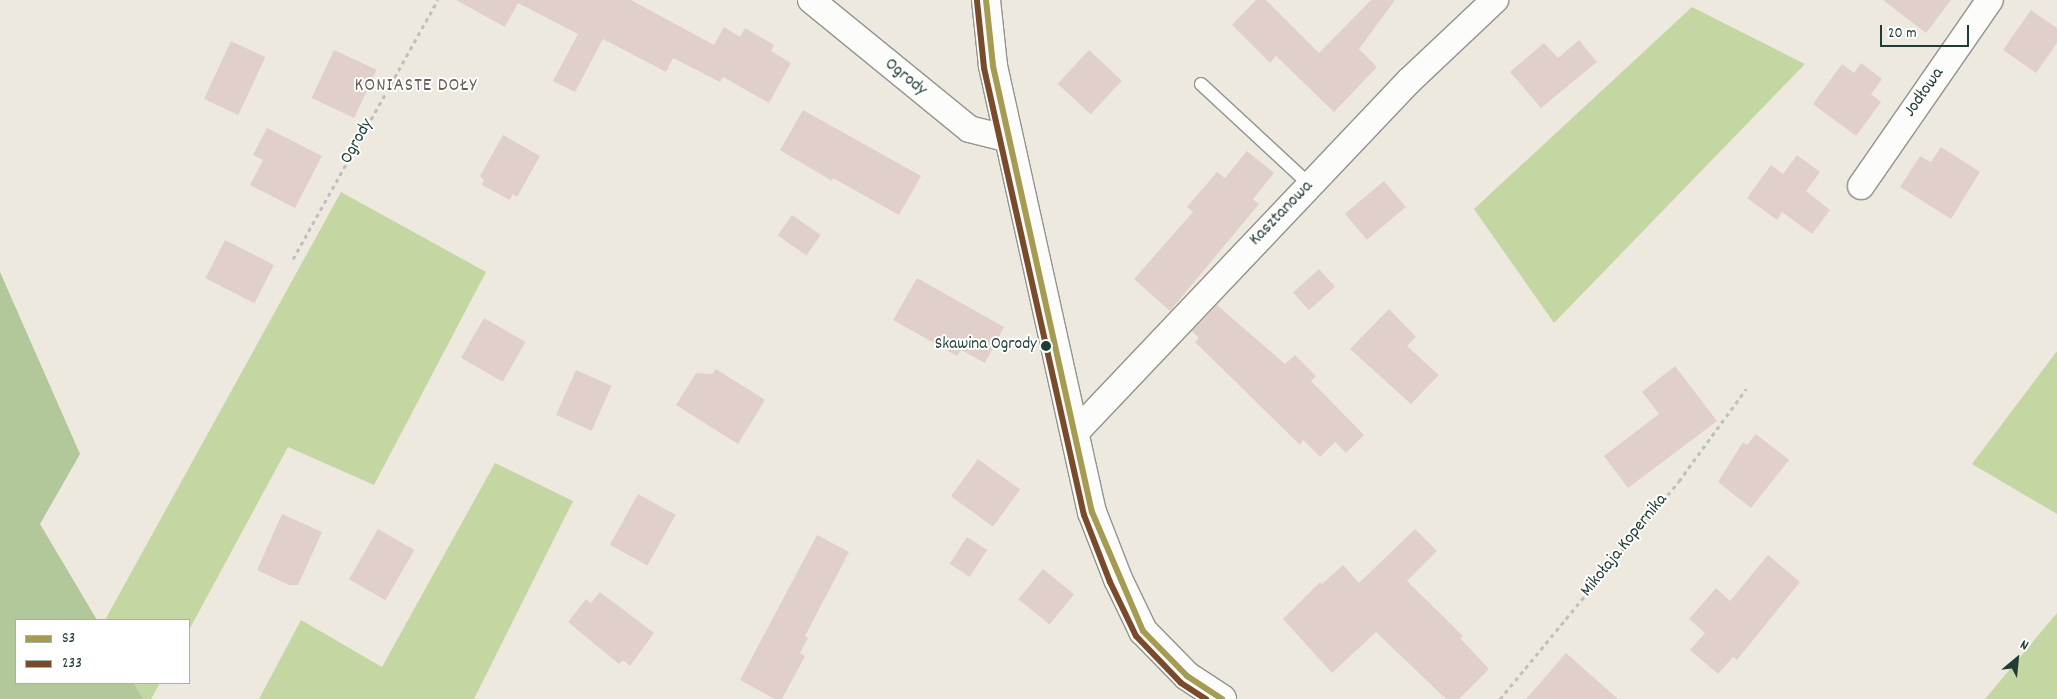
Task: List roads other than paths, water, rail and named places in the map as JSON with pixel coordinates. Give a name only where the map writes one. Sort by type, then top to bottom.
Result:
[{"type":"street","name":"Ogrody","points":[[811,0],[969,129],[1009,138]]},
{"type":"street","points":[[986,0],[994,66],[1092,512],[1118,579],[1144,631],[1187,676],[1222,699]]},
{"type":"street","name":"Kasztanowa","points":[[1074,434],[1410,80],[1495,0]]},
{"type":"street","name":"Jodłowa","points":[[1861,186],[1990,0]]},
{"type":"lane","points":[[1201,84],[1310,185]]},
{"type":"place","name":"Skawina Ogrody","points":[[1046,346]]},
{"type":"district","name":"KONIASTE DOŁY","points":[[416,87]]}]
